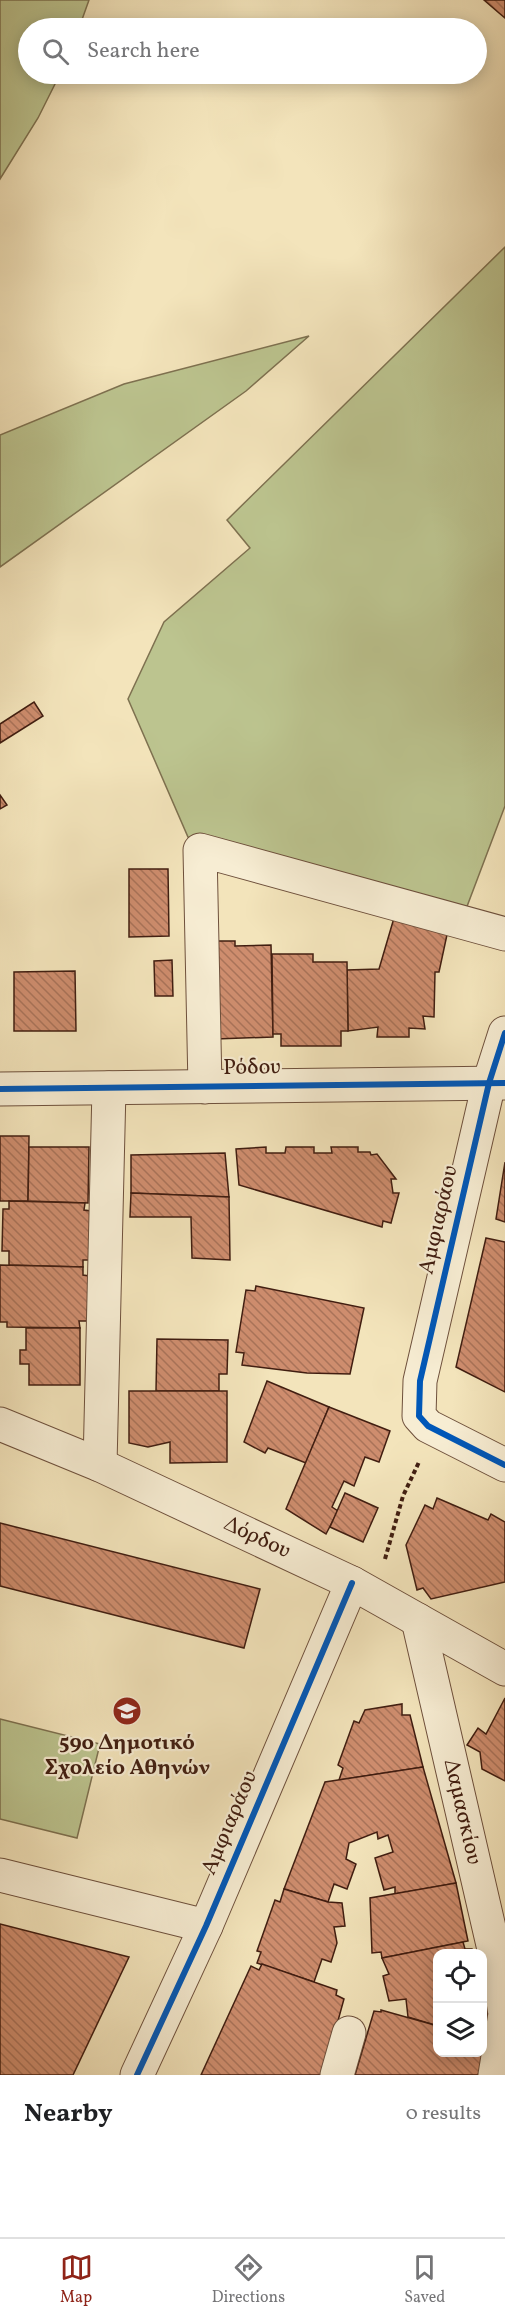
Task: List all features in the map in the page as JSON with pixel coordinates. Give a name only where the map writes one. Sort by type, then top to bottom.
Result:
[{"type":"street","points":[[205,1087],[200,850],[505,934]]},
{"type":"street","name":"Αμφιαράου","points":[[447,1436],[428,1426],[418,1416],[420,1381],[497,1083],[505,1033]]},
{"type":"street","name":"Ρόδου","points":[[0,1089],[497,1083]]},
{"type":"street","points":[[100,1465],[109,1088]]},
{"type":"street","name":"Δόρδου","points":[[0,1424],[100,1465],[363,1589],[505,1670]]},
{"type":"street","points":[[447,1436],[505,1465]]},
{"type":"street","name":"Αμφιαράου","points":[[137,2075],[363,1589]]},
{"type":"street","name":"Δαμασκίου","points":[[418,1620],[498,1969],[505,2014],[495,2075]]},
{"type":"street","points":[[0,1875],[206,1926]]},
{"type":"street","points":[[337,2075],[349,2033]]},
{"type":"path","points":[[363,1589],[422,1457],[447,1436]]},
{"type":"green space","points":[[0,0],[89,0],[83,18],[18,18],[18,84],[55,84],[38,118],[0,179]]},
{"type":"green space","points":[[505,247],[505,806],[466,909],[188,837],[128,699],[164,622],[250,548],[227,520]]},
{"type":"green space","points":[[309,336],[246,391],[0,567],[0,435],[124,384]]},
{"type":"green space","points":[[0,1719],[100,1744],[77,1838],[0,1819]]},
{"type":"building","points":[[484,0],[505,0],[505,18],[499,13]]},
{"type":"building","points":[[34,702],[43,716],[0,743],[0,724]]},
{"type":"building","points":[[0,795],[7,805],[0,809]]},
{"type":"building","points":[[129,869],[168,869],[169,936],[129,937]]},
{"type":"building","points":[[394,918],[448,930],[439,972],[435,972],[434,1017],[423,1016],[425,1029],[409,1028],[409,1037],[377,1037],[378,1027],[348,1031],[347,970],[379,969]]},
{"type":"building","points":[[215,941],[235,941],[235,946],[271,945],[273,1037],[216,1039]]},
{"type":"building","points":[[272,954],[313,954],[313,962],[347,962],[348,1031],[341,1031],[341,1046],[281,1046],[281,1034],[273,1034]]},
{"type":"building","points":[[172,960],[173,996],[155,996],[154,961]]},
{"type":"building","points":[[75,971],[76,1031],[14,1031],[14,972]]},
{"type":"building","points":[[0,1136],[29,1136],[28,1201],[0,1201]]},
{"type":"building","points":[[29,1147],[89,1147],[88,1203],[28,1201]]},
{"type":"building","points":[[266,1147],[266,1153],[285,1153],[286,1147],[314,1147],[314,1153],[332,1153],[331,1147],[358,1147],[358,1152],[377,1154],[396,1179],[391,1179],[393,1193],[399,1193],[391,1223],[383,1221],[382,1227],[239,1185],[236,1149]]},
{"type":"building","points":[[225,1153],[229,1197],[131,1193],[131,1155]]},
{"type":"building","points":[[505,1162],[505,1222],[496,1219]]},
{"type":"building","points":[[131,1193],[229,1197],[230,1260],[192,1258],[191,1217],[130,1217]]},
{"type":"building","points":[[9,1201],[85,1203],[84,1210],[91,1211],[90,1260],[83,1260],[83,1267],[9,1265],[9,1251],[2,1251],[3,1209],[9,1209]]},
{"type":"building","points":[[486,1238],[505,1242],[505,1392],[456,1367]]},
{"type":"building","points":[[0,1265],[83,1267],[83,1275],[89,1276],[87,1321],[79,1321],[80,1328],[7,1327],[7,1322],[0,1322]]},
{"type":"building","points":[[256,1286],[364,1308],[350,1374],[307,1373],[242,1365],[244,1353],[236,1352],[246,1290],[255,1291]]},
{"type":"building","points":[[26,1328],[80,1328],[80,1385],[29,1385],[29,1364],[20,1364],[20,1350],[26,1350]]},
{"type":"building","points":[[157,1339],[228,1340],[227,1374],[219,1374],[219,1391],[156,1391]]},
{"type":"building","points":[[267,1381],[329,1407],[306,1463],[268,1448],[265,1453],[244,1442]]},
{"type":"building","points":[[129,1391],[227,1391],[227,1462],[170,1463],[170,1442],[148,1447],[129,1443]]},
{"type":"building","points":[[329,1407],[390,1431],[379,1462],[365,1457],[354,1486],[344,1481],[332,1507],[338,1511],[326,1534],[286,1509]]},
{"type":"building","points":[[345,1493],[378,1508],[363,1542],[330,1527]]},
{"type":"building","points":[[437,1498],[488,1520],[491,1514],[505,1522],[505,1582],[431,1599],[423,1588],[417,1590],[406,1545],[425,1505],[433,1509]]},
{"type":"building","points":[[0,1523],[260,1589],[244,1648],[0,1586]]},
{"type":"building","points":[[505,1698],[505,1781],[482,1769],[480,1752],[467,1745],[478,1728],[486,1734]]},
{"type":"building","points":[[402,1704],[402,1715],[410,1715],[423,1767],[339,1780],[343,1768],[338,1765],[354,1721],[359,1723],[365,1710]]},
{"type":"building","points":[[423,1767],[456,1883],[395,1894],[395,1887],[384,1890],[375,1858],[393,1852],[388,1835],[378,1839],[377,1832],[349,1843],[346,1859],[356,1864],[347,1889],[334,1884],[328,1902],[284,1889],[325,1782]]},
{"type":"building","points":[[456,1883],[468,1941],[382,1958],[381,1952],[372,1953],[370,1898]]},
{"type":"building","points":[[284,1889],[328,1902],[342,1903],[345,1926],[334,1927],[337,1943],[331,1962],[322,1959],[314,1982],[257,1963],[261,1952],[257,1951],[275,1900],[280,1902]]},
{"type":"building","points":[[0,1924],[129,1957],[73,2075],[0,2075]]},
{"type":"building","points":[[463,1942],[465,1949],[433,1949],[433,2024],[408,2017],[406,1999],[389,2001],[383,1976],[389,1974],[382,1958]]},
{"type":"building","points":[[262,1964],[337,1990],[336,1995],[344,1999],[323,2075],[201,2075],[251,1966],[259,1970]]},
{"type":"building","points":[[381,2010],[433,2025],[433,2057],[484,2057],[478,2075],[355,2075],[374,2011],[381,2012]]},
{"type":"building","points":[[487,2012],[491,2028],[487,2029]]},
{"type":"cycle path","points":[[505,1033],[489,1083],[420,1381],[419,1416],[428,1426],[505,1465]]},
{"type":"cycle path","points":[[0,1089],[505,1083]]},
{"type":"cycle path","points":[[137,2075],[206,1926],[352,1583]]},
{"type":"place","name":"59ο Δημοτικό Σχολείο Αθηνών","points":[[127,1711]]}]
